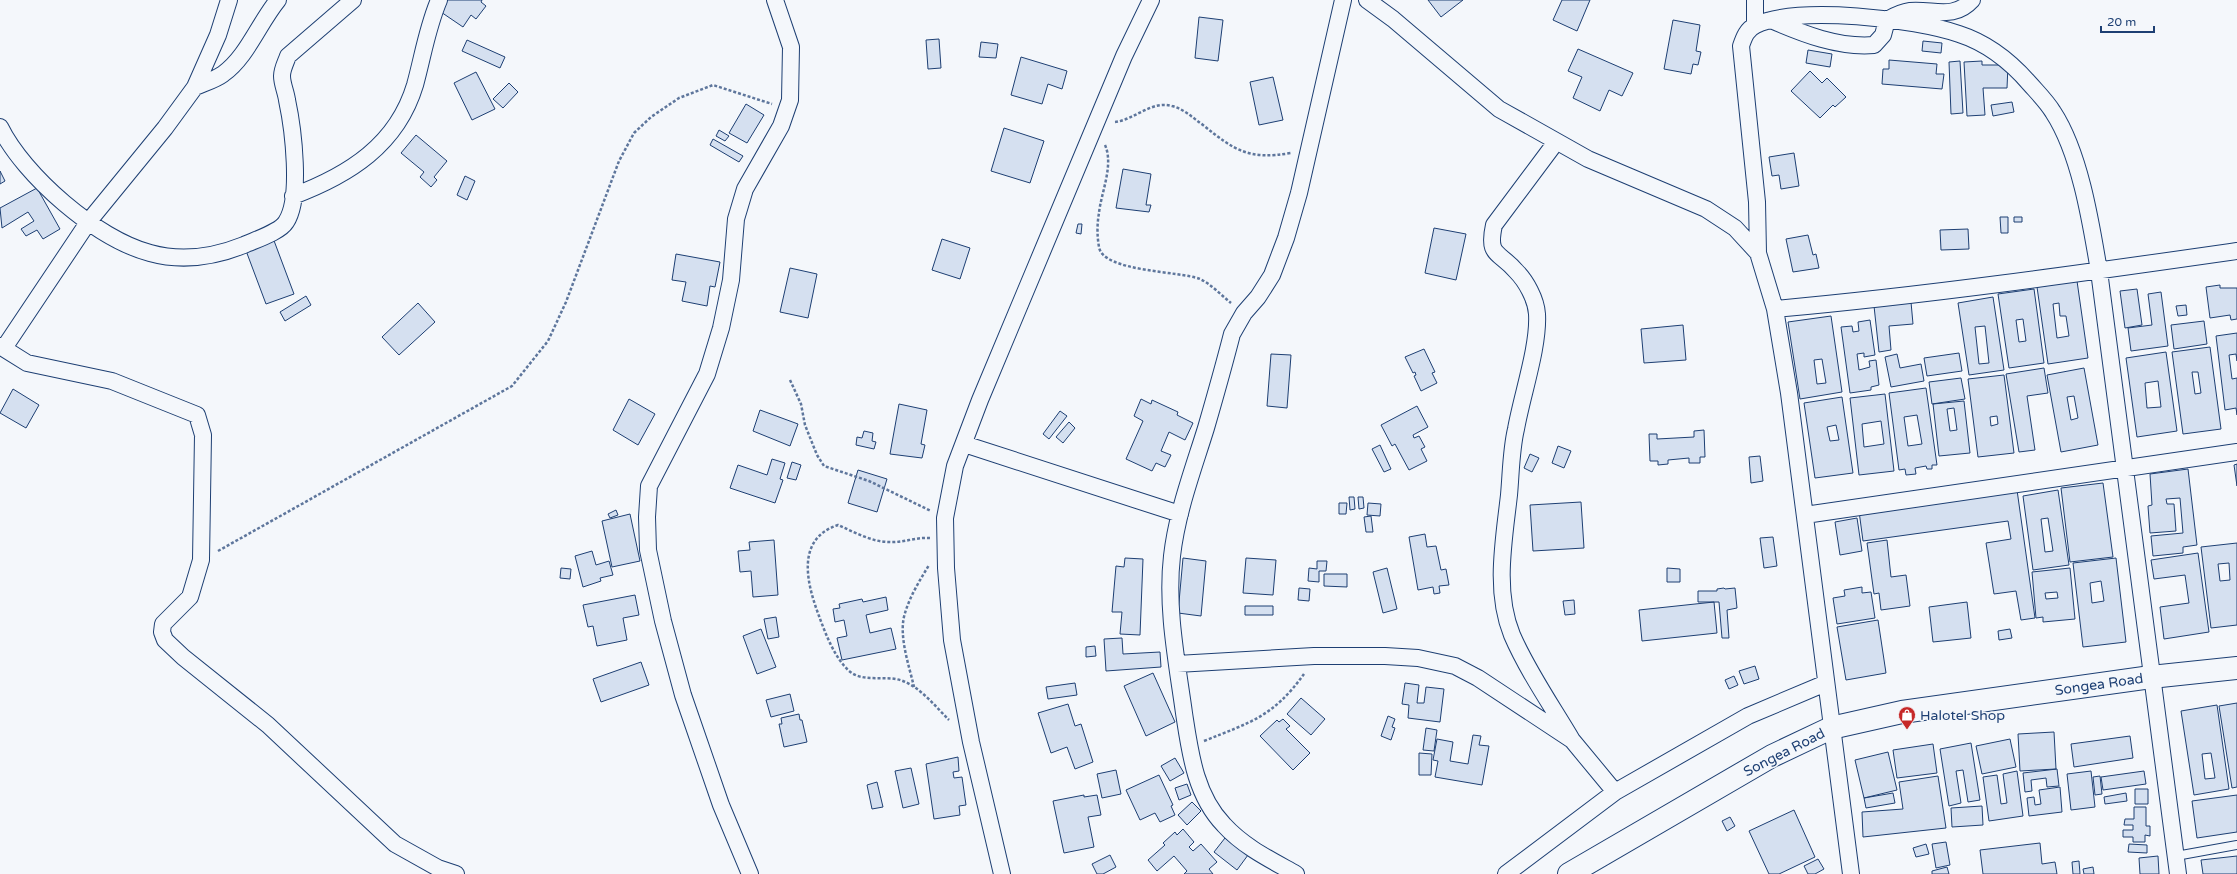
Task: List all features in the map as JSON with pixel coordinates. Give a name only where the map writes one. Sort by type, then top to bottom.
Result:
[{"type":"highway","name":"Songea Road","points":[[1569,874],[1772,756],[1831,728],[1902,712],[2151,677],[2237,668]]},
{"type":"street","points":[[229,0],[218,35],[195,87],[165,128],[89,221],[2,347],[27,363],[112,381],[197,415],[203,435],[201,560],[190,597],[163,624],[162,632],[165,640],[183,657],[268,725],[358,812],[394,844],[438,868],[456,874]]},
{"type":"street","points":[[195,87],[222,75],[228,70],[240,56],[278,0]]},
{"type":"street","points":[[0,127],[16,154],[31,173],[53,194],[89,221],[133,247],[151,254],[177,257],[205,257],[221,254],[270,234],[286,224],[292,210],[295,157],[288,106],[282,77],[284,66],[288,56],[353,0]]},
{"type":"street","points":[[293,196],[322,185],[344,174],[360,162],[399,122],[407,107],[413,90],[432,17],[438,0]]},
{"type":"street","points":[[750,874],[721,805],[683,695],[663,621],[648,550],[647,517],[649,486],[692,407],[710,366],[721,328],[731,280],[736,219],[745,189],[781,126],[790,100],[792,78],[791,47],[775,0]]},
{"type":"street","points":[[1002,874],[971,742],[952,640],[945,543],[945,518],[955,466],[986,385],[1124,56],[1151,0]]},
{"type":"street","points":[[1296,874],[1248,846],[1223,824],[1210,807],[1201,789],[1190,747],[1177,664],[1170,587],[1172,557],[1180,514],[1232,334],[1244,314],[1258,297],[1272,275],[1299,193],[1343,0]]},
{"type":"street","points":[[1367,0],[1410,33],[1499,110],[1588,158],[1706,209],[1735,228],[1758,253]]},
{"type":"street","points":[[1755,0],[1755,25]]},
{"type":"street","points":[[1887,20],[1909,11],[1956,12],[1965,8],[1972,0]]},
{"type":"street","points":[[1851,874],[1844,805],[1831,728],[1805,515],[1775,309],[1758,253],[1757,202],[1742,46],[1744,37],[1755,25],[1772,20],[1815,15],[1887,20],[1959,34],[2005,59],[2030,83],[2054,112],[2070,147],[2091,224],[2099,271],[2178,874]]},
{"type":"street","points":[[1772,20],[1812,36],[1856,47],[1874,46],[1883,35],[1887,20]]},
{"type":"street","points":[[1556,142],[1494,225],[1490,240],[1497,256],[1516,271],[1532,294],[1537,312],[1538,328],[1514,437],[1503,545],[1502,587],[1505,610],[1512,635],[1528,667],[1572,740],[1615,792]]},
{"type":"street","points":[[1775,309],[1855,302],[2099,271],[2237,251]]},
{"type":"street","points":[[964,444],[1180,514]]},
{"type":"street","points":[[1805,515],[2125,467],[2237,452]]},
{"type":"street","points":[[1177,664],[1314,656],[1385,656],[1418,658],[1455,666],[1478,678],[1572,740]]},
{"type":"street","points":[[1506,874],[1615,792],[1748,716],[1826,683]]},
{"type":"lane","points":[[2176,856],[2237,845]]},
{"type":"path","points":[[201,560],[512,386],[548,341],[566,302],[619,161],[634,133],[651,117],[679,98],[713,84],[787,109]]},
{"type":"path","points":[[1244,314],[1210,285],[1199,279],[1127,266],[1105,257],[1099,250],[1099,213],[1106,175],[1107,159],[1106,147],[1097,123],[1121,121],[1151,108],[1162,105],[1172,106],[1188,113],[1229,146],[1249,154],[1281,154],[1308,150]]},
{"type":"path","points":[[790,380],[801,404],[814,448],[824,466],[869,481],[945,518]]},
{"type":"path","points":[[914,688],[903,632],[904,614],[915,588],[945,543],[916,537],[890,542],[874,540],[838,525],[830,528],[813,543],[808,556],[807,573],[812,596],[827,636],[845,666],[858,676],[872,678],[892,677],[914,688],[971,742]]},
{"type":"path","points":[[1190,747],[1249,724],[1272,710],[1303,675],[1314,656]]},
{"type":"building","points":[[445,0],[482,0],[481,2],[486,6],[476,19],[471,15],[463,27],[438,10]]},
{"type":"building","points":[[1428,0],[1463,0],[1441,17]]},
{"type":"building","points":[[1562,0],[1590,0],[1577,31],[1553,20]]},
{"type":"building","points":[[1199,17],[1223,20],[1218,61],[1195,58]]},
{"type":"building","points":[[1673,20],[1700,25],[1696,51],[1701,52],[1698,65],[1693,64],[1691,74],[1664,69]]},
{"type":"building","points":[[939,39],[941,68],[928,69],[926,40]]},
{"type":"building","points":[[467,40],[505,57],[500,68],[462,51]]},
{"type":"building","points":[[1923,41],[1942,43],[1941,53],[1922,51]]},
{"type":"building","points":[[981,42],[998,44],[996,58],[979,57]]},
{"type":"building","points":[[1578,49],[1633,73],[1622,96],[1609,90],[1600,111],[1573,98],[1582,77],[1568,71]]},
{"type":"building","points":[[1808,50],[1832,54],[1830,67],[1806,63]]},
{"type":"building","points":[[1021,57],[1067,71],[1062,89],[1048,84],[1042,104],[1011,95]]},
{"type":"building","points":[[1889,60],[1937,64],[1936,74],[1944,74],[1942,89],[1882,84],[1883,69],[1889,69]]},
{"type":"building","points":[[1960,61],[1963,113],[1951,114],[1949,62]]},
{"type":"building","points":[[1982,61],[1982,65],[2008,65],[2007,88],[1983,88],[1985,115],[1967,116],[1964,62]]},
{"type":"building","points":[[1810,71],[1822,83],[1827,78],[1846,97],[1835,107],[1833,105],[1820,118],[1791,91]]},
{"type":"building","points":[[476,72],[495,109],[472,120],[454,83]]},
{"type":"building","points":[[1273,77],[1283,120],[1259,125],[1250,82]]},
{"type":"building","points":[[509,83],[518,92],[503,108],[493,99]]},
{"type":"building","points":[[2012,102],[2014,112],[1993,116],[1991,105]]},
{"type":"building","points":[[746,104],[764,115],[747,143],[729,133]]},
{"type":"building","points":[[1004,128],[1044,141],[1030,183],[991,171]]},
{"type":"building","points":[[719,130],[729,136],[725,141],[716,136]]},
{"type":"building","points":[[416,135],[447,161],[434,177],[437,180],[431,187],[420,177],[424,172],[401,153]]},
{"type":"building","points":[[713,139],[743,156],[739,162],[710,145]]},
{"type":"building","points":[[1794,153],[1799,186],[1781,189],[1779,175],[1772,176],[1769,157]]},
{"type":"building","points":[[1123,169],[1151,174],[1146,205],[1151,205],[1149,212],[1116,208]]},
{"type":"building","points":[[0,171],[5,181],[0,184]]},
{"type":"building","points":[[465,176],[475,181],[467,200],[457,195]]},
{"type":"building","points":[[37,188],[60,229],[43,239],[37,230],[26,236],[21,229],[34,221],[28,212],[2,228],[0,208]]},
{"type":"building","points":[[2000,217],[2008,217],[2008,233],[2001,233]]},
{"type":"building","points":[[2014,217],[2022,217],[2022,222],[2014,222]]},
{"type":"building","points":[[1078,224],[1082,224],[1081,234],[1076,233]]},
{"type":"building","points":[[1434,228],[1466,234],[1456,280],[1425,273]]},
{"type":"building","points":[[1968,229],[1969,249],[1941,250],[1940,230]]},
{"type":"building","points":[[1808,235],[1813,255],[1816,254],[1819,268],[1793,272],[1786,239]]},
{"type":"building","points":[[273,238],[294,294],[266,304],[245,248]]},
{"type":"building","points":[[942,239],[970,248],[960,279],[932,270]]},
{"type":"building","points":[[676,254],[720,262],[715,287],[710,286],[707,306],[682,301],[686,282],[672,280]]},
{"type":"building","points":[[790,268],[817,274],[808,318],[780,312]]},
{"type":"building","points":[[2077,281],[2088,358],[2048,364],[2037,287]],"holes":[[[2059,303],[2060,316],[2066,316],[2069,336],[2057,338],[2053,304]]]},
{"type":"building","points":[[2220,285],[2220,288],[2237,288],[2237,319],[2231,320],[2230,315],[2210,318],[2206,287]]},
{"type":"building","points":[[2034,289],[2044,363],[2009,368],[1998,294]],"holes":[[[2023,319],[2026,341],[2019,342],[2016,320]]]},
{"type":"building","points":[[2137,289],[2142,325],[2125,328],[2120,291]]},
{"type":"building","points":[[2161,292],[2168,346],[2131,351],[2128,328],[2152,325],[2148,294]]},
{"type":"building","points":[[306,296],[311,305],[285,321],[280,312]]},
{"type":"building","points":[[1993,297],[2004,370],[1969,375],[1958,303]],"holes":[[[1985,326],[1989,363],[1979,364],[1975,327]]]},
{"type":"building","points":[[1911,302],[1913,324],[1889,326],[1891,350],[1879,352],[1874,306]]},
{"type":"building","points":[[418,303],[435,322],[399,355],[382,337]]},
{"type":"building","points":[[2186,305],[2187,315],[2178,316],[2176,306]]},
{"type":"building","points":[[1831,316],[1842,392],[1800,399],[1788,322]],"holes":[[[1822,359],[1826,383],[1817,384],[1814,360]]]},
{"type":"building","points":[[1870,320],[1875,355],[1864,357],[1864,353],[1857,354],[1859,370],[1870,367],[1869,361],[1876,360],[1879,385],[1871,387],[1871,390],[1850,393],[1841,327],[1852,326],[1853,332],[1859,331],[1858,322]]},
{"type":"building","points":[[2204,321],[2207,344],[2174,349],[2171,325]]},
{"type":"building","points":[[1683,325],[1686,360],[1644,363],[1641,329]]},
{"type":"building","points":[[2237,333],[2237,361],[2236,354],[2229,355],[2232,379],[2237,378],[2237,415],[2236,408],[2225,410],[2216,336]]},
{"type":"building","points":[[2210,347],[2221,429],[2183,434],[2172,352]],"holes":[[[2192,372],[2198,372],[2201,393],[2195,394]]]},
{"type":"building","points":[[1424,349],[1435,372],[1432,373],[1437,383],[1421,391],[1414,376],[1416,375],[1415,372],[1413,373],[1405,357]]},
{"type":"building","points":[[2166,352],[2177,431],[2137,437],[2126,358]],"holes":[[[2158,381],[2161,407],[2147,408],[2145,383]]]},
{"type":"building","points":[[1959,353],[1962,371],[1927,376],[1924,358]]},
{"type":"building","points":[[1271,354],[1291,355],[1287,408],[1267,406]]},
{"type":"building","points":[[1897,354],[1900,368],[1921,364],[1924,381],[1891,387],[1885,357]]},
{"type":"building","points":[[2044,368],[2048,393],[2027,396],[2035,450],[2019,452],[2006,374]]},
{"type":"building","points":[[2084,368],[2098,445],[2061,452],[2047,375]],"holes":[[[2074,396],[2078,418],[2071,420],[2067,397]]]},
{"type":"building","points":[[2004,375],[2014,453],[1978,457],[1968,379]],"holes":[[[1997,416],[1998,424],[1991,426],[1990,417]]]},
{"type":"building","points":[[1961,378],[1965,399],[1932,404],[1929,382]]},
{"type":"building","points":[[1926,388],[1937,465],[1932,465],[1932,469],[1927,469],[1926,466],[1915,468],[1916,474],[1906,475],[1905,469],[1899,470],[1889,393]],"holes":[[[1917,415],[1922,444],[1908,446],[1904,417]]]},
{"type":"building","points":[[13,389],[39,405],[26,428],[0,413]]},
{"type":"building","points":[[1885,394],[1894,471],[1859,475],[1850,398]],"holes":[[[1881,421],[1884,444],[1864,447],[1862,424]]]},
{"type":"building","points":[[1842,397],[1853,473],[1815,478],[1804,403]],"holes":[[[1836,425],[1839,440],[1830,441],[1827,427]]]},
{"type":"building","points":[[629,399],[655,414],[638,445],[613,430]]},
{"type":"building","points":[[1141,399],[1151,404],[1152,400],[1178,412],[1177,415],[1193,423],[1185,440],[1169,432],[1161,451],[1171,455],[1165,467],[1156,463],[1152,471],[1126,459],[1143,421],[1134,416]]},
{"type":"building","points":[[1964,401],[1970,453],[1939,456],[1933,404]],"holes":[[[1954,408],[1957,430],[1950,431],[1947,409]]]},
{"type":"building","points":[[899,404],[927,410],[921,444],[925,445],[922,458],[890,454]]},
{"type":"building","points":[[1417,406],[1428,427],[1413,435],[1414,438],[1419,436],[1425,447],[1421,449],[1427,461],[1409,470],[1395,444],[1392,446],[1381,425]]},
{"type":"building","points":[[760,410],[798,424],[790,446],[753,431]]},
{"type":"building","points":[[1060,411],[1067,416],[1049,439],[1043,434]]},
{"type":"building","points":[[1069,422],[1075,428],[1063,443],[1056,437]]},
{"type":"building","points":[[1704,430],[1705,457],[1700,457],[1700,463],[1689,463],[1689,458],[1668,460],[1668,464],[1658,465],[1658,461],[1650,461],[1649,434],[1657,434],[1657,439],[1694,437],[1694,431]]},
{"type":"building","points":[[864,431],[873,433],[872,441],[876,442],[874,449],[856,445],[857,437],[862,438]]},
{"type":"building","points":[[1380,445],[1391,469],[1384,472],[1372,449]]},
{"type":"building","points":[[1558,446],[1571,451],[1564,468],[1552,463]]},
{"type":"building","points":[[1530,454],[1539,458],[1532,472],[1524,468]]},
{"type":"building","points":[[1760,456],[1763,481],[1751,483],[1749,457]]},
{"type":"building","points":[[772,459],[785,463],[780,479],[783,480],[775,503],[730,488],[738,465],[767,475]]},
{"type":"building","points":[[792,462],[801,465],[796,480],[787,478]]},
{"type":"building","points":[[2237,464],[2237,486],[2234,465]]},
{"type":"building","points":[[2188,469],[2197,545],[2183,547],[2183,553],[2153,556],[2151,536],[2183,533],[2180,498],[2166,499],[2167,504],[2174,504],[2176,531],[2150,533],[2148,506],[2152,505],[2150,474]]},
{"type":"building","points":[[858,470],[887,479],[877,512],[848,503]]},
{"type":"building","points":[[2103,483],[2113,557],[2070,562],[2061,488]]},
{"type":"building","points":[[2017,490],[2035,618],[2021,620],[2016,591],[1994,594],[1986,543],[2011,539],[2008,521],[1863,541],[1859,511]]},
{"type":"building","points":[[2058,490],[2069,565],[2033,570],[2023,496]],"holes":[[[2048,518],[2053,551],[2045,552],[2041,519]]]},
{"type":"building","points":[[1349,497],[1354,497],[1355,509],[1350,510]]},
{"type":"building","points":[[1358,497],[1363,497],[1364,508],[1359,509]]},
{"type":"building","points":[[1581,502],[1584,548],[1533,551],[1530,505]]},
{"type":"building","points":[[1339,503],[1347,503],[1346,514],[1339,514]]},
{"type":"building","points":[[1368,503],[1381,504],[1380,516],[1367,515]]},
{"type":"building","points":[[616,510],[618,515],[610,518],[608,514]]},
{"type":"building","points":[[630,514],[640,561],[612,567],[602,521]]},
{"type":"building","points":[[1371,516],[1373,532],[1366,532],[1364,517]]},
{"type":"building","points":[[1857,518],[1862,551],[1840,555],[1835,522]]},
{"type":"building","points":[[1425,534],[1427,547],[1436,546],[1441,570],[1446,569],[1449,585],[1439,586],[1440,593],[1434,594],[1433,587],[1418,590],[1409,537]]},
{"type":"building","points":[[1773,537],[1777,566],[1764,568],[1760,538]]},
{"type":"building","points":[[774,540],[778,595],[753,597],[751,571],[740,572],[738,551],[750,550],[749,542]]},
{"type":"building","points":[[1887,540],[1891,577],[1906,575],[1910,606],[1881,610],[1879,593],[1874,594],[1867,543]]},
{"type":"building","points":[[2237,543],[2237,625],[2211,628],[2201,547]],"holes":[[[2229,563],[2230,580],[2220,581],[2218,564]]]},
{"type":"building","points":[[592,551],[596,565],[609,561],[613,575],[600,578],[601,581],[583,587],[575,556]]},
{"type":"building","points":[[2198,553],[2209,632],[2164,639],[2160,607],[2189,603],[2185,575],[2154,579],[2151,560]]},
{"type":"building","points":[[1125,558],[1143,559],[1140,635],[1120,634],[1122,612],[1112,612],[1116,566],[1124,567]]},
{"type":"building","points":[[1183,558],[1206,561],[1201,616],[1178,613]]},
{"type":"building","points":[[1246,558],[1276,560],[1273,595],[1243,593]]},
{"type":"building","points":[[2116,558],[2126,642],[2083,647],[2073,563]],"holes":[[[2101,581],[2104,601],[2092,603],[2090,583]]]},
{"type":"building","points":[[1317,561],[1327,561],[1326,571],[1319,571],[1319,582],[1308,581],[1309,568],[1317,569]]},
{"type":"building","points":[[561,568],[571,569],[570,579],[560,578]]},
{"type":"building","points":[[1387,568],[1397,609],[1383,613],[1373,572]]},
{"type":"building","points":[[1667,568],[1680,569],[1680,582],[1667,582]]},
{"type":"building","points":[[2070,568],[2075,619],[2043,622],[2043,617],[2036,618],[2032,572]],"holes":[[[2057,592],[2058,598],[2046,599],[2045,593]]]},
{"type":"building","points":[[1324,574],[1347,574],[1347,587],[1324,586]]},
{"type":"building","points":[[1862,587],[1862,593],[1871,592],[1875,618],[1837,624],[1833,598],[1845,596],[1844,590]]},
{"type":"building","points":[[1299,588],[1310,589],[1309,601],[1298,600]]},
{"type":"building","points":[[1735,588],[1737,608],[1727,610],[1729,638],[1722,638],[1719,602],[1698,602],[1698,591],[1717,591],[1717,589]]},
{"type":"building","points":[[635,595],[639,615],[623,618],[627,640],[597,646],[593,626],[588,627],[583,605]]},
{"type":"building","points":[[886,597],[888,610],[866,615],[870,633],[891,628],[896,649],[842,660],[837,638],[847,636],[844,620],[835,622],[833,609],[840,608],[839,604],[862,599],[863,602]]},
{"type":"building","points":[[1574,600],[1575,614],[1565,615],[1563,601]]},
{"type":"building","points":[[1714,602],[1717,633],[1642,641],[1639,610]]},
{"type":"building","points":[[1967,602],[1971,638],[1933,642],[1929,607]]},
{"type":"building","points":[[1245,606],[1273,606],[1273,615],[1245,615]]},
{"type":"building","points":[[776,617],[779,637],[768,639],[764,619]]},
{"type":"building","points":[[1878,620],[1886,673],[1846,680],[1837,627]]},
{"type":"building","points":[[761,629],[776,667],[757,674],[743,636]]},
{"type":"building","points":[[2010,629],[2012,638],[1999,640],[1998,631]]},
{"type":"building","points":[[1122,638],[1123,654],[1160,652],[1161,667],[1106,671],[1104,639]]},
{"type":"building","points":[[1095,646],[1096,656],[1086,657],[1086,647]]},
{"type":"building","points":[[641,662],[649,685],[601,702],[593,679]]},
{"type":"building","points":[[1755,666],[1759,679],[1744,684],[1739,671]]},
{"type":"building","points":[[1153,673],[1175,722],[1146,736],[1124,686]]},
{"type":"building","points":[[1734,676],[1738,685],[1729,689],[1725,680]]},
{"type":"building","points":[[1075,683],[1077,695],[1048,699],[1046,687]]},
{"type":"building","points":[[1405,683],[1419,685],[1417,703],[1424,703],[1426,687],[1444,689],[1440,722],[1408,718],[1409,705],[1402,704]]},
{"type":"building","points":[[790,694],[794,711],[771,717],[766,700]]},
{"type":"building","points":[[1301,698],[1325,719],[1311,735],[1287,714]]},
{"type":"building","points":[[2237,703],[2237,787],[2232,788],[2219,706]]},
{"type":"building","points":[[1068,704],[1075,726],[1081,724],[1093,762],[1075,769],[1067,747],[1051,753],[1038,713]]},
{"type":"building","points":[[2217,705],[2229,789],[2194,795],[2181,711]],"holes":[[[2211,753],[2215,778],[2205,779],[2202,754]]]},
{"type":"building","points":[[799,714],[800,720],[802,720],[807,742],[784,747],[779,724],[782,724],[781,718]]},
{"type":"building","points":[[1388,716],[1395,719],[1392,727],[1395,728],[1391,740],[1381,736]]},
{"type":"building","points":[[1283,719],[1290,726],[1286,729],[1310,753],[1293,770],[1260,736],[1277,720],[1279,722]]},
{"type":"building","points":[[1426,728],[1437,730],[1434,751],[1423,750]]},
{"type":"building","points":[[2054,732],[2056,769],[2020,771],[2018,734]]},
{"type":"building","points":[[1473,735],[1481,736],[1479,745],[1489,746],[1482,785],[1435,777],[1438,761],[1433,760],[1437,739],[1453,742],[1450,761],[1468,764]]},
{"type":"building","points":[[2130,736],[2133,758],[2074,767],[2071,744]]},
{"type":"building","points":[[2010,739],[2016,767],[1982,774],[1976,746]]},
{"type":"building","points":[[1971,743],[1980,800],[1968,802],[1963,770],[1956,771],[1961,803],[1949,806],[1940,749]]},
{"type":"building","points":[[1933,744],[1937,773],[1897,778],[1893,750]]},
{"type":"building","points":[[1888,752],[1897,790],[1864,798],[1855,760]]},
{"type":"building","points":[[1419,753],[1432,754],[1431,775],[1419,775]]},
{"type":"building","points":[[958,757],[959,771],[953,772],[954,778],[962,777],[966,805],[959,806],[960,815],[934,819],[926,764]]},
{"type":"building","points":[[1175,758],[1184,773],[1170,781],[1161,766]]},
{"type":"building","points":[[911,768],[919,804],[903,808],[895,771]]},
{"type":"building","points":[[2057,769],[2059,786],[2047,787],[2046,778],[2031,780],[2032,791],[2025,792],[2023,773]]},
{"type":"building","points":[[1116,770],[1121,794],[1102,798],[1097,774]]},
{"type":"building","points":[[2017,771],[2023,816],[1989,821],[1983,777],[1997,775],[2001,804],[2007,803],[2003,774]]},
{"type":"building","points":[[2091,771],[2095,807],[2071,810],[2067,774]]},
{"type":"building","points":[[2144,771],[2146,784],[2103,790],[2101,777]]},
{"type":"building","points":[[1159,775],[1173,805],[1171,806],[1175,815],[1160,822],[1155,813],[1140,820],[1126,790]]},
{"type":"building","points":[[1938,776],[1946,828],[1863,837],[1862,812],[1903,809],[1899,782]]},
{"type":"building","points":[[2100,776],[2102,794],[2095,795],[2093,777]]},
{"type":"building","points":[[877,782],[883,807],[872,809],[867,785]]},
{"type":"building","points":[[1187,784],[1191,795],[1179,800],[1175,788]]},
{"type":"building","points":[[2060,787],[2062,812],[2029,816],[2027,798],[2034,797],[2035,805],[2041,804],[2039,790]]},
{"type":"building","points":[[2135,789],[2148,789],[2148,804],[2135,804]]},
{"type":"building","points":[[1893,793],[1895,803],[1866,808],[1864,798]]},
{"type":"building","points":[[2126,793],[2127,801],[2105,804],[2104,797]]},
{"type":"building","points":[[1084,795],[1084,797],[1097,795],[1101,815],[1088,817],[1094,847],[1064,853],[1053,801]]},
{"type":"building","points":[[2237,795],[2237,832],[2197,838],[2192,801]]},
{"type":"building","points":[[1192,802],[1201,811],[1187,825],[1178,815]]},
{"type":"building","points":[[1982,806],[1983,825],[1952,827],[1951,808]]},
{"type":"building","points":[[2134,807],[2146,807],[2146,826],[2150,826],[2150,836],[2145,835],[2145,842],[2133,842],[2133,837],[2123,837],[2123,830],[2133,830],[2133,825],[2124,825],[2125,819],[2134,819]]},
{"type":"building","points":[[1794,810],[1815,857],[1779,874],[1769,874],[1749,831]]},
{"type":"building","points":[[1730,817],[1735,826],[1727,831],[1722,821]]},
{"type":"building","points":[[1183,829],[1194,842],[1189,847],[1193,851],[1201,844],[1217,862],[1209,869],[1213,874],[1184,874],[1187,871],[1174,856],[1157,871],[1148,860],[1165,845],[1163,843],[1175,832],[1177,835]]},
{"type":"building","points":[[1225,838],[1248,855],[1237,870],[1214,852]]},
{"type":"building","points":[[1946,842],[1950,865],[1936,868],[1932,844]]},
{"type":"building","points":[[2040,843],[2042,864],[2055,862],[2057,874],[1983,874],[1980,850]]},
{"type":"building","points":[[1926,844],[1929,854],[1916,857],[1913,848]]},
{"type":"building","points":[[2129,844],[2147,845],[2147,853],[2128,852]]},
{"type":"building","points":[[1110,855],[1116,867],[1103,874],[1097,874],[1092,864]]},
{"type":"building","points":[[2158,856],[2159,874],[2140,874],[2139,858]]},
{"type":"building","points":[[2237,856],[2237,874],[2203,874],[2201,860]]},
{"type":"building","points":[[1818,859],[1824,869],[1815,874],[1808,874],[1804,866]]},
{"type":"building","points":[[2079,861],[2080,874],[2073,874],[2072,862]]},
{"type":"building","points":[[1947,867],[1949,874],[1932,874],[1932,871]]},
{"type":"building","points":[[2093,867],[2094,874],[2084,874],[2083,869]]},
{"type":"place","name":"Halotel Shop","points":[[1907,730]]}]
